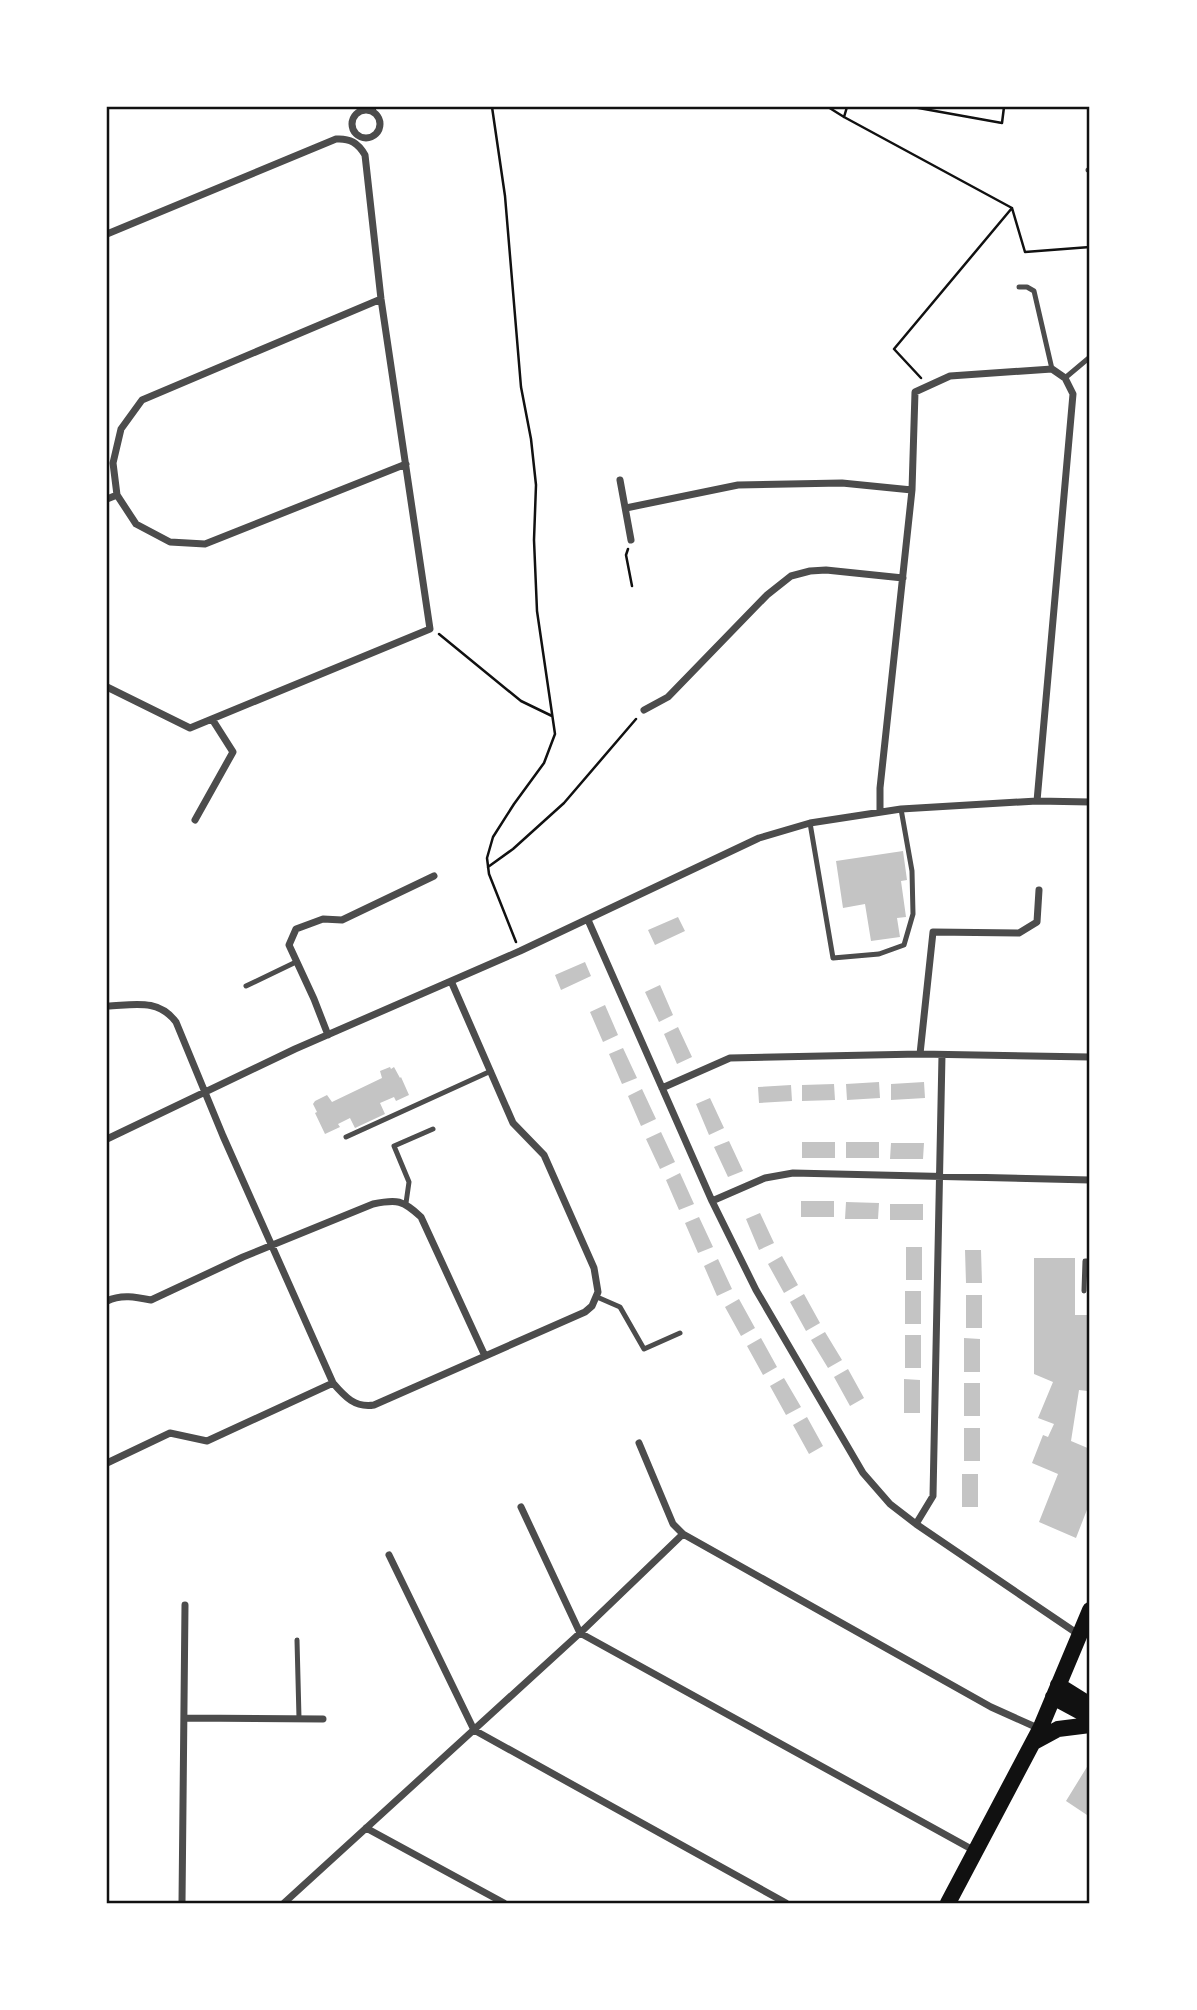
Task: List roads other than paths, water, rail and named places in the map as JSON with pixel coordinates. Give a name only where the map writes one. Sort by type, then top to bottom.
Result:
[{"type":"main road","points":[[947,1903],[1036,1736],[1090,1610]]},
{"type":"main road","points":[[1056,1691],[1090,1704]]},
{"type":"main road","points":[[1056,1691],[1090,1717]]},
{"type":"main road","points":[[1036,1736],[1058,1729],[1090,1725]]},
{"type":"street","points":[[107,234],[336,139],[356,139],[366,139],[378,133],[379,119],[374,109],[363,110],[355,115],[351,124],[356,139],[365,155],[382,299],[430,629],[190,728],[107,687]]},
{"type":"street","points":[[382,299],[142,400],[121,429],[113,463],[117,495],[136,524],[170,542],[205,544],[406,464]]},
{"type":"street","points":[[880,811],[880,788],[912,490],[915,392],[950,376],[1052,369],[1065,378],[1073,394],[1037,801]]},
{"type":"street","points":[[620,480],[631,540]]},
{"type":"street","points":[[625,508],[738,485],[842,483],[912,490]]},
{"type":"street","points":[[107,499],[117,495]]},
{"type":"street","points":[[644,710],[668,697],[767,594],[791,576],[826,570],[902,578]]},
{"type":"street","points":[[195,820],[233,752],[212,719]]},
{"type":"street","points":[[107,1139],[328,1035],[588,920],[759,838],[810,822],[880,811],[1037,801],[1090,802]]},
{"type":"street","points":[[328,1035],[289,945],[296,929],[323,919],[342,920],[434,876]]},
{"type":"street","points":[[920,1054],[933,932],[1019,933],[1037,922],[1039,890]]},
{"type":"street","points":[[588,920],[712,1201],[757,1290],[863,1473],[890,1504],[916,1524],[1080,1634]]},
{"type":"street","points":[[107,1006],[151,1005],[164,1009],[176,1022],[332,1383],[351,1401],[364,1406],[374,1405],[585,1312],[597,1297],[598,1281],[594,1268],[544,1155],[513,1123],[451,981]]},
{"type":"street","points":[[662,1088],[730,1058],[920,1054],[1090,1057]]},
{"type":"street","points":[[916,1524],[933,1496],[942,1055]]},
{"type":"street","points":[[712,1201],[765,1178],[793,1173],[1090,1180]]},
{"type":"street","points":[[107,1301],[134,1296],[150,1300],[373,1204],[391,1200],[406,1203],[421,1217],[485,1356]]},
{"type":"street","points":[[107,1463],[170,1433],[207,1441],[332,1383]]},
{"type":"street","points":[[639,1443],[673,1524],[683,1534],[991,1707],[1036,1736]]},
{"type":"street","points":[[521,1507],[580,1633],[975,1851]]},
{"type":"street","points":[[284,1903],[580,1633],[683,1534]]},
{"type":"street","points":[[389,1555],[474,1730],[786,1903]]},
{"type":"street","points":[[182,1903],[185,1605]]},
{"type":"street","points":[[184,1718],[323,1719]]},
{"type":"street","points":[[366,1828],[504,1903]]},
{"type":"lane","points":[[1019,287],[1027,286],[1034,292],[1052,369]]},
{"type":"lane","points":[[1065,378],[1090,357]]},
{"type":"lane","points":[[810,822],[834,958],[879,954],[904,946],[913,914],[912,871],[901,809]]},
{"type":"lane","points":[[246,986],[296,962]]},
{"type":"lane","points":[[346,1136],[491,1071]]},
{"type":"lane","points":[[406,1203],[409,1182],[394,1146],[433,1129]]},
{"type":"lane","points":[[1084,1292],[1085,1261],[1090,1261]]},
{"type":"lane","points":[[597,1297],[620,1307],[644,1349],[680,1333]]},
{"type":"lane","points":[[297,1640],[299,1718]]}]
